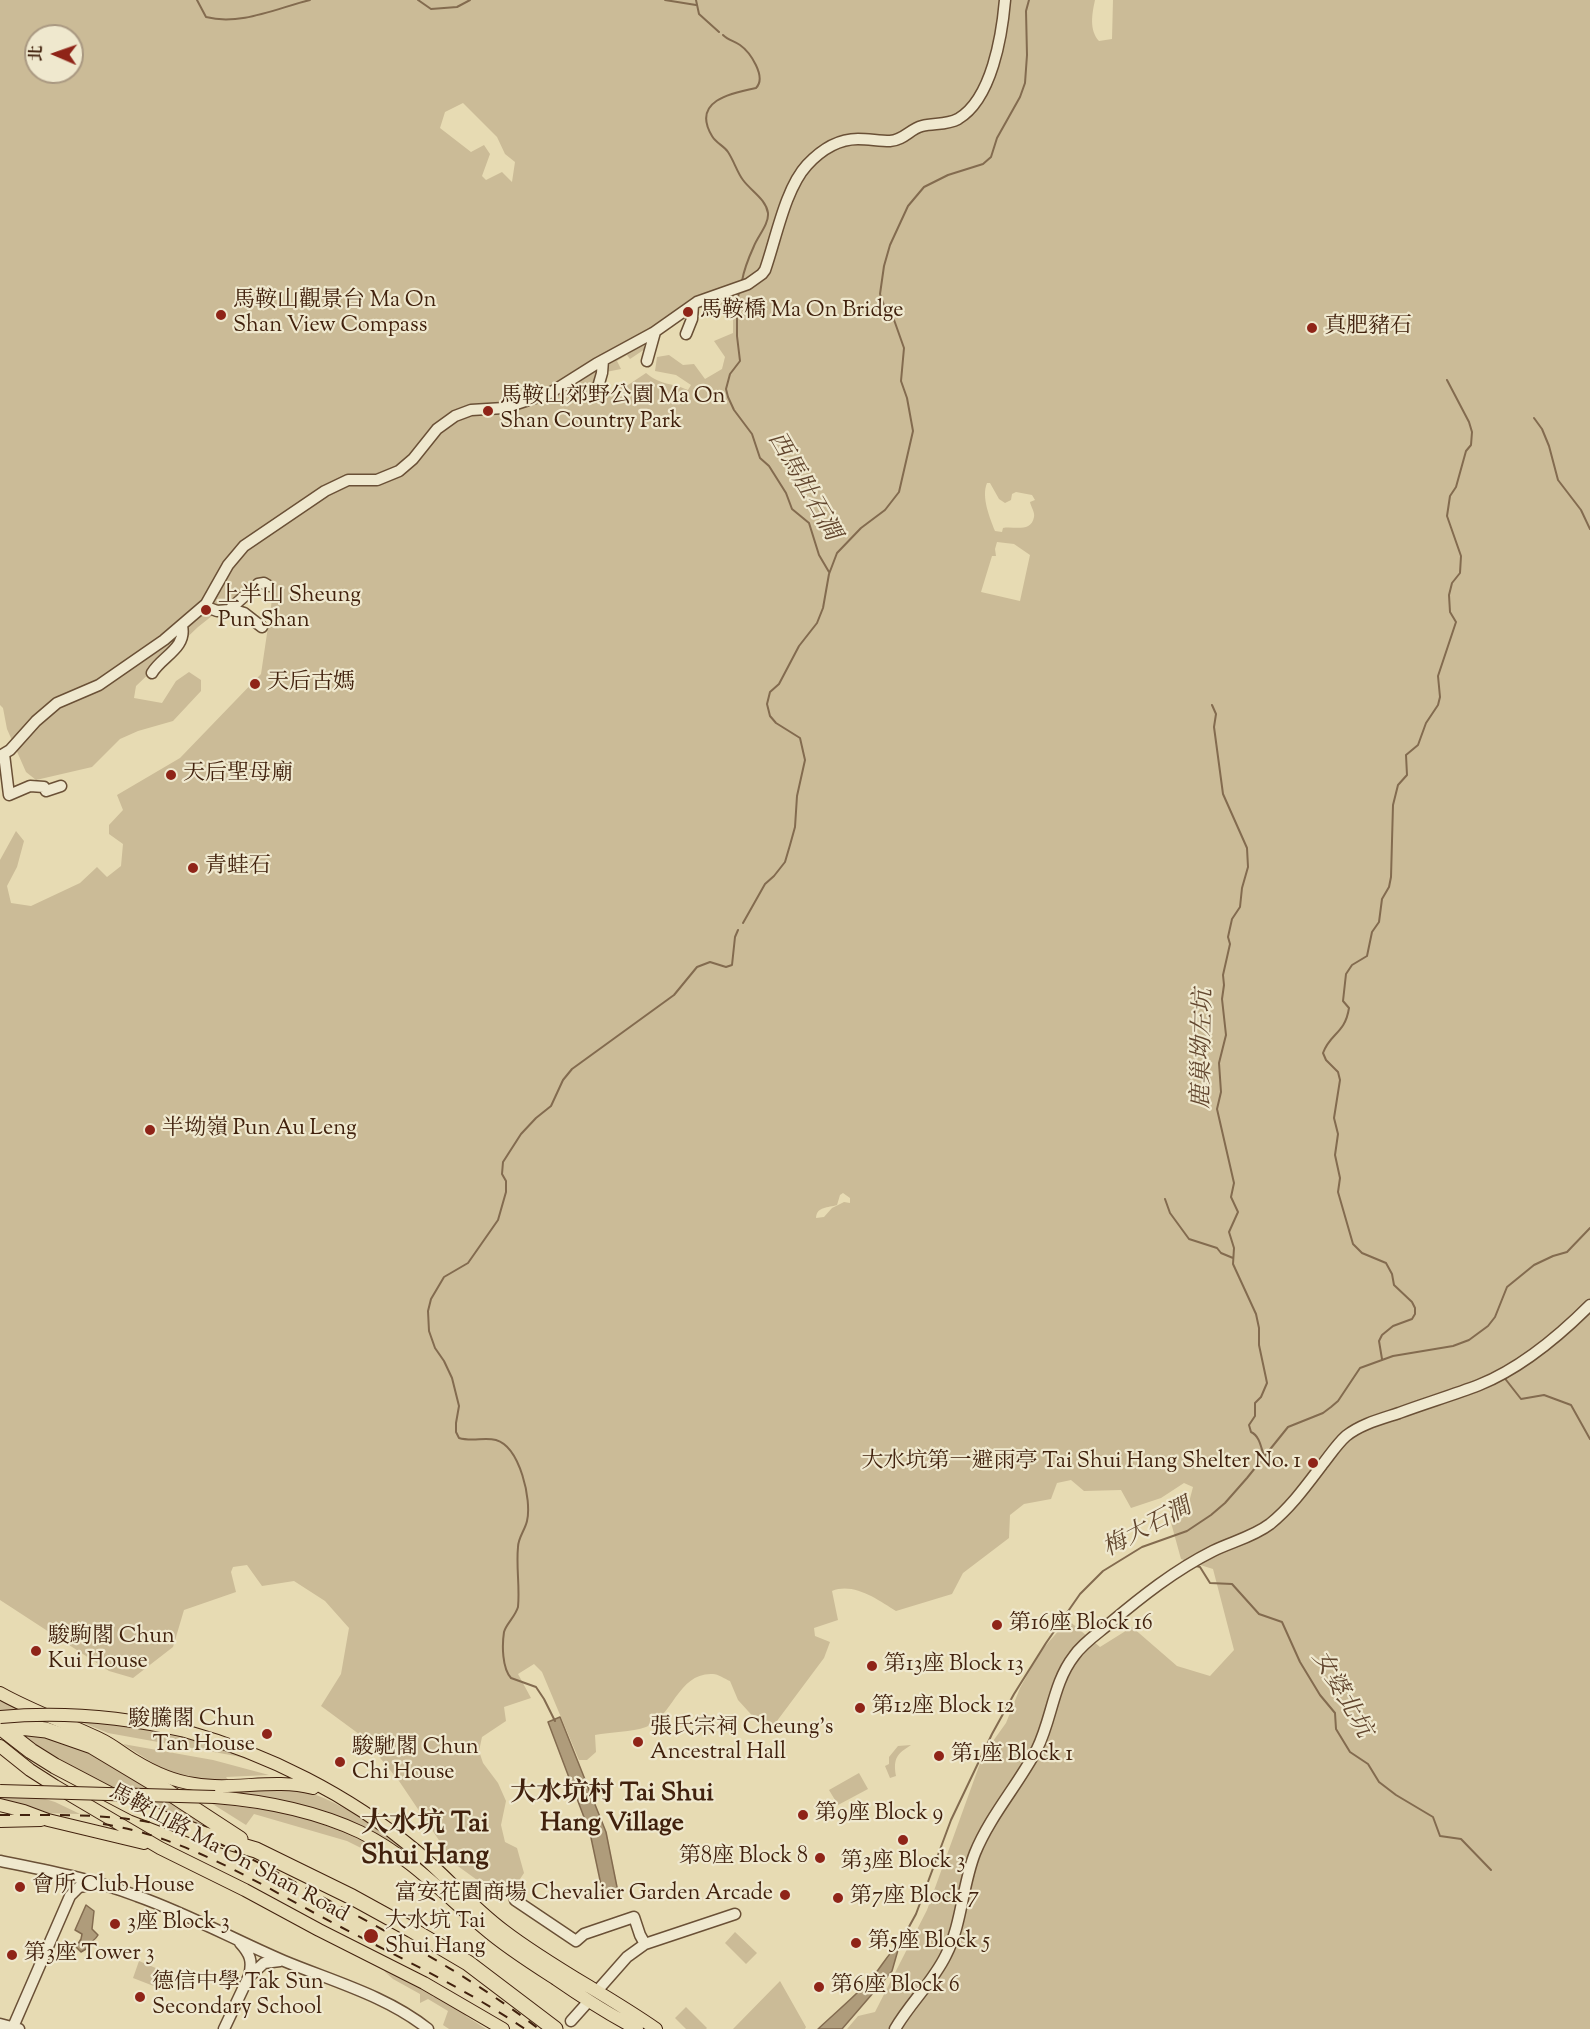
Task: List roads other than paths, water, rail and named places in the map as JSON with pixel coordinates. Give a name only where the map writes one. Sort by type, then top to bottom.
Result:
[{"type":"highway","points":[[0,1726],[39,1728],[101,1751],[256,1850]]},
{"type":"highway","name":"馬鞍山路 Ma On Shan Road","points":[[0,1726],[31,1751],[55,1766],[135,1808],[205,1835],[256,1850],[352,1897],[475,1968],[555,2029]]},
{"type":"highway","points":[[134,1760],[162,1788]]},
{"type":"main road","name":"馬鞍山路 Ma On Shan Road","points":[[0,1693],[31,1710],[101,1739],[164,1776],[195,1785],[283,1783],[331,1793]]},
{"type":"main road","points":[[0,1717],[48,1714],[112,1718],[185,1731],[255,1755],[331,1793],[401,1839],[499,1940],[588,2002],[637,2029]]},
{"type":"main road","name":"馬鞍山路 Ma On Shan Road","points":[[0,1746],[55,1786],[160,1848],[424,1983],[503,2029]]},
{"type":"main road","points":[[0,1791],[252,1800],[287,1806],[340,1824],[389,1848],[439,1879],[518,1942],[656,2029]]},
{"type":"main road","points":[[0,1805],[48,1820],[160,1848]]},
{"type":"main road","points":[[0,1821],[48,1820]]},
{"type":"main road","points":[[588,2002],[597,1991]]},
{"type":"street","points":[[61,786],[46,791],[44,787],[30,786],[9,795],[2,755],[57,703],[99,685],[182,626],[204,606],[228,565],[244,546],[325,491],[348,480],[377,480],[406,467],[437,429],[455,416],[471,410],[504,408],[540,398],[655,332],[693,305],[751,282],[765,270],[793,186],[801,172],[819,154],[833,145],[848,140],[897,140],[922,126],[956,120],[968,111],[984,88],[1001,41],[1005,0]]},
{"type":"street","points":[[686,334],[692,319],[693,305]]},
{"type":"street","points":[[646,360],[655,332]]},
{"type":"street","points":[[598,387],[603,360]]},
{"type":"street","points":[[204,606],[222,611],[231,609],[258,584],[269,586]]},
{"type":"street","points":[[231,609],[244,614],[262,627]]},
{"type":"street","points":[[152,673],[178,646],[183,633],[182,626]]},
{"type":"street","points":[[895,2029],[910,2004],[946,1955],[954,1936],[975,1851],[1037,1748],[1060,1681],[1072,1658],[1081,1647],[1137,1600],[1190,1564],[1212,1551],[1268,1526],[1291,1505],[1336,1447],[1350,1434],[1377,1420],[1471,1388],[1502,1374],[1530,1356],[1590,1305]]},
{"type":"street","points":[[0,1861],[68,1875],[136,1895],[401,2010],[428,2029]]},
{"type":"street","points":[[0,2024],[16,2028],[70,1896],[79,1887],[99,1884]]},
{"type":"street","points":[[515,1900],[576,1941],[584,1934],[634,1917],[645,1944]]},
{"type":"street","points":[[597,1991],[627,1957],[645,1944],[735,1914]]},
{"type":"street","points":[[224,2029],[249,1976],[251,1957],[237,1939]]},
{"type":"street","points":[[249,1976],[268,1962],[285,1961]]},
{"type":"street","points":[[571,2021],[588,2002]]},
{"type":"waterway","points":[[197,0],[206,17],[219,19],[245,18],[310,0]]},
{"type":"waterway","points":[[418,0],[431,9],[457,7],[470,0]]},
{"type":"waterway","points":[[665,0],[696,5]]},
{"type":"waterway","name":"西馬肚石澗","points":[[696,0],[699,14],[719,32]]},
{"type":"waterway","points":[[743,923],[765,884],[785,862],[795,827],[797,796],[805,760],[800,738],[776,723],[770,716],[767,704],[770,692],[779,684],[799,646],[817,623],[823,608],[829,574],[837,553],[861,528],[885,510],[899,492],[913,431],[907,398],[901,381],[904,348],[893,317],[886,311],[880,294],[890,245],[908,206],[924,187],[948,175],[983,164],[991,157],[997,138],[1020,97],[1025,83],[1026,11],[1029,0]]},
{"type":"waterway","name":"西馬肚石澗","points":[[723,35],[740,45],[748,53],[756,65],[760,78],[756,88],[726,96],[710,107],[706,114],[712,136],[728,152],[741,177],[767,208],[767,221],[750,254],[742,281]]},
{"type":"waterway","name":"西馬肚石澗","points":[[739,292],[737,336],[740,361],[730,374],[726,389],[728,397],[734,410],[752,434],[760,458],[769,466],[786,493],[792,509],[809,523],[819,555],[829,572]]},
{"type":"waterway","points":[[1382,1359],[1379,1341],[1382,1335],[1393,1326],[1412,1319],[1415,1308],[1412,1302],[1394,1285],[1392,1274],[1386,1263],[1362,1253],[1353,1244],[1338,1192],[1340,1178],[1335,1155],[1338,1134],[1334,1118],[1340,1080],[1338,1072],[1326,1060],[1323,1053],[1347,1017],[1349,1008],[1343,1001],[1346,974],[1352,965],[1367,956],[1372,932],[1379,922],[1382,899],[1389,887],[1391,877],[1393,805],[1398,785],[1407,775],[1406,755],[1418,745],[1426,723],[1438,705],[1440,697],[1438,676],[1456,622],[1450,612],[1449,595],[1452,583],[1460,573],[1461,556],[1447,516],[1450,496],[1456,487],[1466,451],[1471,445],[1472,432],[1447,380]]},
{"type":"waterway","points":[[1534,418],[1542,429],[1549,446],[1558,480],[1581,510],[1590,529]]},
{"type":"waterway","name":"鹿巢坳左坑","points":[[1212,705],[1216,714],[1214,727],[1223,794],[1247,848],[1248,867],[1240,907],[1232,919],[1228,937],[1230,944],[1223,975],[1222,999],[1226,1035],[1219,1063],[1221,1092],[1217,1109],[1234,1183],[1231,1197],[1238,1212],[1229,1232],[1234,1248],[1233,1264],[1256,1314],[1259,1345],[1267,1383],[1261,1397],[1255,1403],[1255,1416],[1249,1425],[1251,1432],[1258,1439],[1264,1456]]},
{"type":"waterway","points":[[555,1721],[536,1687],[511,1678],[503,1656],[504,1632],[518,1607],[518,1544],[528,1512],[528,1500],[522,1475],[512,1453],[496,1440],[459,1438],[456,1432],[459,1406],[452,1378],[435,1348],[429,1331],[428,1311],[431,1299],[444,1277],[468,1263],[498,1220],[506,1192],[506,1181],[502,1174],[503,1162],[521,1134],[551,1106],[563,1080],[572,1069],[674,995],[697,967],[710,962],[726,967],[732,965],[738,930]]},
{"type":"waterway","points":[[1165,1199],[1170,1213],[1189,1239],[1217,1248],[1221,1253],[1233,1258]]},
{"type":"waterway","name":"梅大石澗","points":[[899,1945],[916,1914],[951,1820],[992,1734],[1046,1643],[1080,1594],[1103,1571],[1142,1547],[1187,1531],[1211,1515],[1247,1478],[1288,1427],[1323,1413],[1331,1407],[1338,1401],[1360,1368],[1393,1356],[1453,1346],[1469,1340],[1488,1326],[1495,1317],[1507,1287],[1534,1265],[1567,1252],[1590,1228]]},
{"type":"waterway","points":[[1503,1376],[1521,1399],[1544,1395],[1571,1405],[1590,1439]]},
{"type":"waterway","name":"女婆北坑","points":[[1196,1566],[1200,1567],[1210,1583],[1232,1584],[1259,1614],[1282,1622],[1300,1662],[1320,1695],[1335,1713],[1336,1729],[1350,1752],[1368,1764],[1379,1782],[1433,1817],[1440,1836],[1461,1839],[1491,1870]]},
{"type":"railway","points":[[0,1815],[126,1819],[168,1826],[207,1839],[263,1865],[402,1941],[486,1991],[539,2029]]},
{"type":"railway","points":[[103,1824],[134,1830],[165,1840],[224,1865],[456,1987],[525,2029]]},
{"type":"place","name":"馬鞍橋 Ma On Bridge","points":[[688,312]]},
{"type":"place","name":"馬鞍山觀景台 Ma On Shan View Compass","points":[[221,315]]},
{"type":"place","name":"真肥豬石","points":[[1312,328]]},
{"type":"place","name":"馬鞍山郊野公園 Ma On Shan Country Park","points":[[488,411]]},
{"type":"place","name":"上半山 Sheung Pun Shan","points":[[206,610]]},
{"type":"place","name":"天后古媽","points":[[255,684]]},
{"type":"place","name":"天后聖母廟","points":[[171,775]]},
{"type":"place","name":"青蛙石","points":[[193,868]]},
{"type":"place","name":"半坳嶺 Pun Au Leng","points":[[150,1130]]},
{"type":"place","name":"大水坑第一避雨亭 Tai Shui Hang Shelter No. 1","points":[[1313,1463]]},
{"type":"place","name":"第16座 Block 16","points":[[997,1625]]},
{"type":"place","name":"駿駒閣 Chun Kui House","points":[[36,1651]]},
{"type":"place","name":"第13座 Block 13","points":[[872,1666]]},
{"type":"place","name":"第12座 Block 12","points":[[860,1708]]},
{"type":"place","name":"駿騰閣 Chun Tan House","points":[[267,1734]]},
{"type":"place","name":"張氏宗祠 Cheung's Ancestral Hall","points":[[638,1742]]},
{"type":"place","name":"第1座 Block 1","points":[[939,1756]]},
{"type":"place","name":"駿馳閣 Chun Chi House","points":[[340,1762]]},
{"type":"place","name":"第9座 Block 9","points":[[803,1815]]},
{"type":"place","name":"第3座 Block 3","points":[[903,1840]]},
{"type":"place","name":"第8座 Block 8","points":[[820,1858]]},
{"type":"place","name":"會所 Club House","points":[[20,1887]]},
{"type":"place","name":"富安花園商場 Chevalier Garden Arcade","points":[[785,1895]]},
{"type":"place","name":"第7座 Block 7","points":[[838,1898]]},
{"type":"place","name":"3座 Block 3","points":[[115,1924]]},
{"type":"place","name":"大水坑 Tai Shui Hang","points":[[371,1936]]},
{"type":"place","name":"第5座 Block 5","points":[[856,1943]]},
{"type":"place","name":"第3座 Tower 3","points":[[12,1955]]},
{"type":"place","name":"第6座 Block 6","points":[[819,1987]]},
{"type":"place","name":"德信中學 Tak Sun Secondary School","points":[[140,1997]]},
{"type":"district","name":"大水坑村 Tai Shui Hang Village","points":[[612,1810]]},
{"type":"district","name":"大水坑 Tai Shui Hang","points":[[425,1842]]}]
